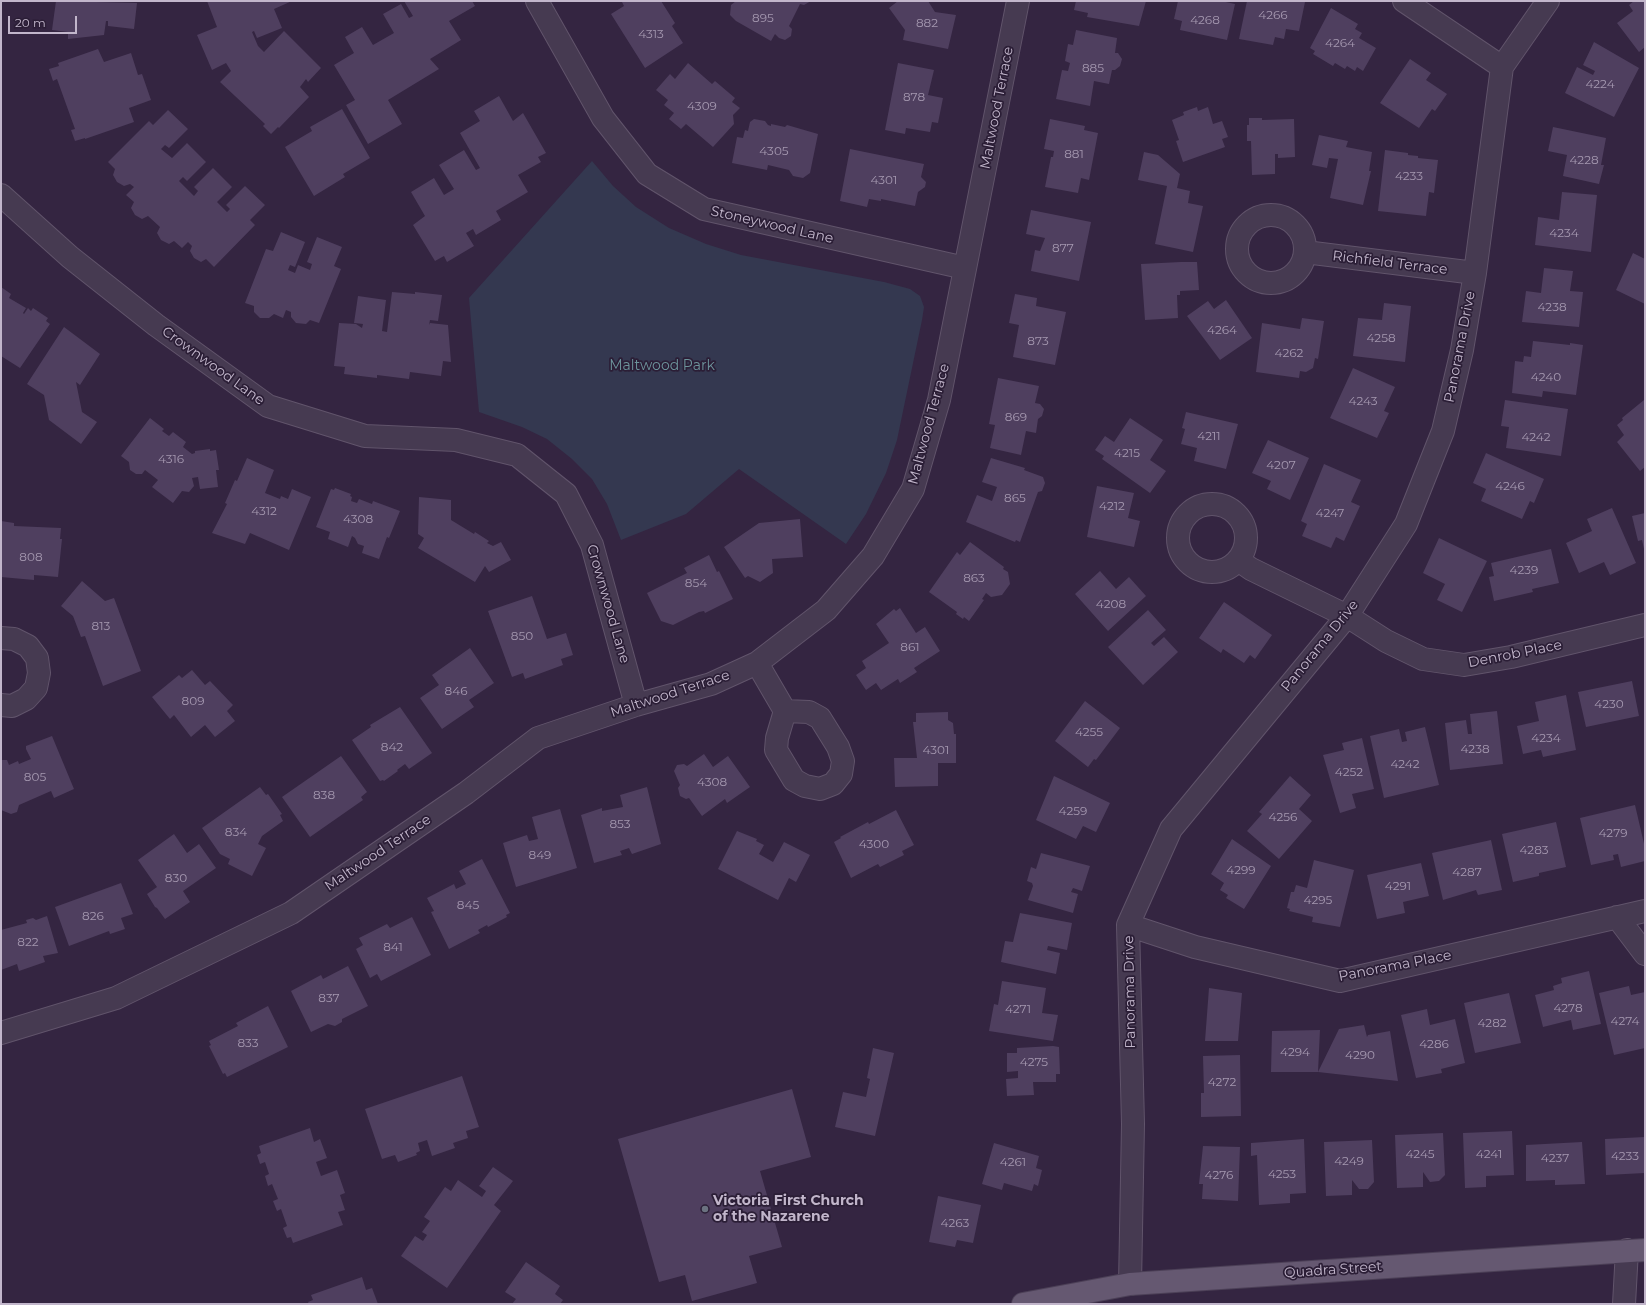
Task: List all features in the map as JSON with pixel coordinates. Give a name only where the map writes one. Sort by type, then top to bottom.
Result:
[{"type":"main road","name":"Quadra Street","points":[[1023,1304],[1130,1284],[1636,1250]]},
{"type":"street","name":"Maltwood Terrace","points":[[1,1033],[116,998],[291,913],[466,793],[538,738],[636,705],[711,684],[757,663],[826,610],[873,556],[913,489],[939,400],[1018,1]]},
{"type":"street","points":[[1404,1],[1502,67]]},
{"type":"street","name":"Panorama Drive","points":[[1130,1284],[1133,1124],[1128,925],[1171,829],[1347,616],[1406,524],[1443,431],[1462,350],[1475,273],[1502,67],[1548,1]]},
{"type":"street","name":"Stoneywood Lane","points":[[540,2],[603,118],[647,174],[666,186],[704,209],[965,268]]},
{"type":"street","name":"Crownwood Lane","points":[[1,195],[70,257],[156,325],[268,406],[365,436],[456,440],[517,455],[566,494],[592,545],[636,705]]},
{"type":"street","name":"Richfield Terrace","points":[[1305,252],[1475,273]]},
{"type":"street","name":"Denrob Place","points":[[1238,560],[1251,569],[1347,616],[1386,641],[1423,659],[1464,665],[1511,657],[1645,625]]},
{"type":"street","points":[[1,638],[14,639],[28,646],[37,658],[40,673],[36,688],[26,700],[12,706],[1,705]]},
{"type":"street","points":[[757,663],[785,711]]},
{"type":"street","name":"Panorama Place","points":[[1128,925],[1195,947],[1340,981],[1645,911]]},
{"type":"street","points":[[1617,917],[1645,954]]},
{"type":"street","points":[[1624,1304],[1636,1250]]},
{"type":"green space","name":"Maltwood Park","points":[[592,161],[613,186],[636,207],[669,228],[706,244],[741,255],[884,282],[910,289],[920,296],[924,307],[922,320],[897,440],[886,473],[866,514],[846,544],[739,469],[686,514],[621,540],[607,504],[592,479],[572,459],[547,439],[522,427],[479,412],[469,298]]},
{"type":"building","points":[[56,1],[137,3],[134,29],[108,26],[108,21],[106,21],[104,35],[68,39],[68,32],[52,30]]},
{"type":"building","points":[[207,1],[292,1],[274,9],[282,28],[257,38],[254,31],[252,32],[258,46],[264,52],[284,31],[321,68],[308,82],[306,79],[300,87],[309,97],[279,128],[278,127],[271,134],[263,126],[265,124],[220,82],[231,71],[226,63],[212,70],[197,35],[217,27]]},
{"type":"building","points":[[404,1],[472,1],[475,6],[449,21],[461,40],[430,59],[439,69],[388,100],[402,124],[368,144],[346,105],[355,100],[334,65],[354,53],[345,37],[362,27],[373,45],[394,33],[383,14],[401,4],[409,18],[413,16]]},
{"type":"building","points":[[661,1],[675,23],[672,26],[683,43],[645,68],[611,14],[624,6],[622,2]]},
{"type":"building","points":[[736,1],[811,1],[804,5],[800,4],[789,26],[792,29],[791,36],[785,40],[779,38],[775,34],[771,41],[736,21],[730,15],[731,5]]},
{"type":"building","points":[[898,1],[928,1],[935,12],[956,15],[948,49],[903,40],[905,30],[889,8]]},
{"type":"building","points":[[1076,1],[1146,1],[1139,26],[1087,17],[1088,13],[1074,10]]},
{"type":"building","points":[[1178,1],[1221,1],[1235,4],[1227,40],[1180,30],[1182,21],[1174,19]]},
{"type":"building","points":[[1247,1],[1305,2],[1299,31],[1286,29],[1284,39],[1275,37],[1273,45],[1239,39]]},
{"type":"building","points":[[1634,1],[1645,1],[1645,47],[1639,52],[1617,23],[1633,11],[1629,5]]},
{"type":"building","points":[[1331,8],[1358,24],[1355,29],[1362,33],[1359,38],[1376,48],[1363,71],[1357,67],[1355,71],[1347,66],[1345,69],[1335,63],[1333,66],[1313,54],[1315,51],[1310,48]]},
{"type":"building","points":[[1076,30],[1117,38],[1115,53],[1118,53],[1122,59],[1120,66],[1115,70],[1112,70],[1109,84],[1094,81],[1090,106],[1056,99],[1062,70],[1068,71],[1070,63],[1065,61],[1068,44],[1073,45]]},
{"type":"building","points":[[1594,42],[1639,68],[1614,117],[1565,93],[1577,67],[1593,75],[1595,71],[1583,65]]},
{"type":"building","points":[[98,49],[104,62],[131,53],[138,75],[142,74],[151,100],[129,108],[134,122],[75,141],[71,130],[75,129],[57,79],[53,81],[49,69],[59,66],[58,63]]},
{"type":"building","points":[[1410,59],[1431,73],[1426,80],[1447,94],[1435,111],[1432,109],[1419,128],[1380,103]]},
{"type":"building","points":[[688,63],[712,84],[715,81],[735,98],[732,102],[740,108],[733,115],[734,124],[713,147],[686,124],[681,129],[669,119],[674,113],[664,105],[668,100],[656,90],[670,74],[675,79]]},
{"type":"building","points":[[898,63],[934,70],[928,95],[943,98],[938,123],[932,122],[930,132],[906,128],[905,134],[885,130]]},
{"type":"building","points":[[499,96],[513,121],[523,113],[546,153],[538,157],[541,162],[518,175],[528,192],[496,211],[501,220],[476,235],[473,229],[466,233],[474,246],[447,262],[444,256],[435,261],[413,225],[425,216],[411,192],[434,178],[444,195],[454,189],[439,165],[464,150],[476,170],[480,168],[460,133],[480,121],[474,111]]},
{"type":"building","points":[[1197,107],[1198,111],[1208,107],[1213,124],[1222,121],[1228,137],[1222,139],[1225,147],[1183,162],[1176,141],[1179,140],[1172,120],[1184,115],[1183,112]]},
{"type":"building","points":[[342,109],[370,158],[343,174],[345,177],[314,196],[285,147],[312,131],[310,127]]},
{"type":"building","points":[[168,110],[188,129],[169,148],[165,145],[161,149],[172,158],[187,143],[206,162],[187,181],[183,177],[179,181],[194,196],[198,191],[194,187],[213,168],[232,187],[217,202],[227,212],[230,209],[226,205],[245,186],[265,205],[250,220],[255,225],[214,267],[206,259],[201,262],[194,258],[190,251],[192,246],[188,242],[182,248],[174,241],[169,244],[161,240],[157,233],[160,227],[148,216],[142,219],[135,215],[131,208],[134,202],[126,195],[134,187],[130,184],[124,186],[117,182],[113,175],[115,169],[108,162],[149,121],[153,125]]},
{"type":"building","points":[[1249,118],[1262,118],[1262,120],[1294,119],[1295,157],[1278,158],[1278,154],[1275,154],[1275,174],[1252,175],[1251,141],[1247,141],[1247,125],[1249,125]]},
{"type":"building","points":[[754,119],[765,121],[771,126],[771,124],[785,127],[787,125],[818,134],[810,173],[803,178],[793,176],[789,170],[768,165],[767,170],[732,163],[737,137],[743,138],[745,130],[748,131],[750,122]]},
{"type":"building","points":[[1050,119],[1085,126],[1084,130],[1098,133],[1089,180],[1081,178],[1078,193],[1045,187],[1051,157],[1053,157],[1054,151],[1044,149]]},
{"type":"building","points":[[1553,127],[1606,138],[1601,165],[1604,165],[1599,184],[1563,176],[1567,155],[1548,151]]},
{"type":"building","points":[[1319,135],[1348,141],[1346,147],[1372,152],[1369,171],[1371,171],[1363,205],[1330,198],[1338,159],[1329,158],[1327,168],[1312,165]]},
{"type":"building","points":[[850,149],[924,164],[921,177],[926,182],[925,187],[918,192],[915,206],[881,199],[881,201],[869,199],[867,207],[840,201]]},
{"type":"building","points":[[1385,150],[1408,153],[1408,155],[1418,156],[1418,158],[1438,160],[1434,193],[1429,192],[1426,216],[1378,211]]},
{"type":"building","points":[[1144,152],[1158,155],[1180,174],[1177,188],[1190,191],[1188,203],[1203,206],[1193,252],[1155,244],[1167,186],[1138,180]]},
{"type":"building","points":[[1562,192],[1597,195],[1591,252],[1535,245],[1538,217],[1559,220]]},
{"type":"building","points":[[1031,210],[1091,222],[1079,281],[1031,271],[1035,250],[1040,251],[1045,238],[1026,234]]},
{"type":"building","points":[[281,232],[305,242],[295,267],[290,265],[288,270],[295,273],[298,265],[310,270],[312,264],[307,262],[317,237],[342,247],[334,266],[341,269],[319,323],[310,320],[306,324],[296,323],[291,317],[291,312],[286,310],[283,318],[274,314],[269,318],[260,318],[254,312],[254,306],[245,303],[266,249],[273,251]]},
{"type":"building","points":[[1633,253],[1645,259],[1645,304],[1616,290]]},
{"type":"building","points":[[1197,262],[1199,290],[1180,291],[1180,295],[1177,295],[1178,318],[1145,320],[1141,264]]},
{"type":"building","points":[[1544,268],[1573,271],[1570,291],[1583,292],[1579,327],[1522,322],[1526,291],[1541,293]]},
{"type":"building","points":[[1,287],[11,294],[9,298],[26,308],[23,313],[24,314],[28,308],[31,311],[33,308],[48,318],[46,321],[50,324],[20,368],[1,356]]},
{"type":"building","points":[[392,292],[415,294],[415,292],[442,295],[438,321],[430,320],[429,325],[430,323],[448,325],[451,362],[443,361],[441,376],[410,372],[409,379],[377,375],[377,378],[344,374],[345,367],[334,366],[339,323],[356,324],[362,328],[363,324],[354,323],[358,296],[386,300],[382,331],[387,332]]},
{"type":"building","points":[[1015,294],[1037,298],[1036,306],[1066,312],[1055,365],[1013,357],[1019,325],[1009,323]]},
{"type":"building","points":[[1226,300],[1252,338],[1220,360],[1187,316],[1208,301],[1214,309]]},
{"type":"building","points":[[1384,303],[1411,306],[1405,362],[1353,356],[1358,318],[1382,320]]},
{"type":"building","points":[[1302,318],[1324,321],[1318,359],[1315,358],[1313,368],[1306,372],[1300,371],[1299,378],[1256,372],[1262,323],[1300,329]]},
{"type":"building","points":[[64,327],[100,354],[80,385],[76,382],[82,412],[97,422],[81,444],[49,420],[44,395],[27,384]]},
{"type":"building","points":[[1533,341],[1583,345],[1576,395],[1543,391],[1542,397],[1512,393],[1515,361],[1523,362],[1524,356],[1531,357]]},
{"type":"building","points":[[1353,368],[1395,387],[1384,411],[1389,413],[1377,438],[1330,418]]},
{"type":"building","points":[[998,378],[1039,386],[1035,403],[1040,404],[1044,409],[1042,416],[1038,419],[1036,433],[1026,431],[1021,455],[990,448],[995,425],[989,424]]},
{"type":"building","points":[[1505,400],[1568,409],[1561,456],[1506,448],[1509,427],[1501,426]]},
{"type":"building","points":[[1644,400],[1645,467],[1640,471],[1617,442],[1624,435],[1617,425],[1623,420],[1622,418]]},
{"type":"building","points":[[1186,412],[1238,424],[1226,469],[1194,461],[1197,448],[1181,444],[1185,429],[1182,428]]},
{"type":"building","points":[[150,418],[164,429],[162,431],[169,436],[173,432],[186,442],[183,447],[192,454],[195,453],[195,451],[210,449],[210,451],[216,450],[219,470],[216,470],[218,487],[200,489],[198,477],[192,478],[194,486],[189,492],[182,491],[173,503],[152,487],[158,480],[145,470],[142,474],[136,474],[130,470],[129,462],[121,456]]},
{"type":"building","points":[[1130,418],[1163,440],[1150,460],[1166,471],[1150,493],[1102,459],[1104,456],[1095,450],[1105,436],[1114,442]]},
{"type":"building","points":[[1268,440],[1309,458],[1290,500],[1267,489],[1271,481],[1252,473]]},
{"type":"building","points":[[1486,453],[1544,479],[1534,503],[1530,501],[1522,519],[1481,501],[1486,489],[1473,483]]},
{"type":"building","points":[[247,458],[274,470],[265,493],[280,499],[281,496],[288,499],[292,489],[311,497],[289,550],[250,533],[245,544],[212,533],[227,504],[225,503],[235,480],[237,481]]},
{"type":"building","points":[[991,458],[1025,468],[1024,470],[1043,477],[1045,483],[1042,491],[1038,492],[1020,542],[1016,540],[1015,542],[966,522],[977,495],[992,501],[997,487],[982,482]]},
{"type":"building","points":[[1324,464],[1361,480],[1351,502],[1360,506],[1344,541],[1336,537],[1331,548],[1302,536],[1307,524],[1301,521]]},
{"type":"building","points":[[1097,486],[1134,493],[1128,518],[1140,521],[1134,547],[1087,537]]},
{"type":"building","points":[[335,488],[351,494],[351,501],[357,503],[359,499],[372,504],[373,501],[400,511],[389,538],[387,537],[379,559],[362,553],[364,546],[358,544],[352,536],[348,547],[328,539],[330,532],[316,527],[331,489],[334,490]]},
{"type":"building","points":[[419,497],[451,500],[451,520],[474,534],[475,532],[489,541],[487,543],[493,546],[501,542],[511,560],[489,572],[485,566],[475,582],[418,548],[424,538],[418,534]]},
{"type":"building","points":[[1612,508],[1636,563],[1610,575],[1604,562],[1579,573],[1566,543],[1592,531],[1587,519]]},
{"type":"building","points":[[1645,513],[1644,549],[1642,540],[1638,541],[1632,516]]},
{"type":"building","points":[[800,519],[803,557],[772,559],[773,573],[760,582],[748,576],[745,578],[724,547],[759,523]]},
{"type":"building","points":[[1,521],[14,523],[14,526],[61,528],[60,539],[62,539],[58,577],[34,575],[34,580],[1,577]]},
{"type":"building","points":[[1439,538],[1487,561],[1462,612],[1437,600],[1445,584],[1423,573]]},
{"type":"building","points":[[970,542],[1004,567],[1003,569],[1008,572],[1010,584],[1002,595],[991,597],[986,593],[982,599],[984,600],[969,621],[956,614],[957,612],[929,592],[957,552],[960,555]]},
{"type":"building","points":[[1551,549],[1559,583],[1532,589],[1533,592],[1494,601],[1489,577],[1494,576],[1491,563]]},
{"type":"building","points":[[709,555],[733,599],[705,613],[704,611],[699,612],[673,625],[661,621],[647,593],[687,573],[684,568]]},
{"type":"building","points":[[1100,571],[1116,589],[1129,577],[1146,596],[1108,631],[1075,594]]},
{"type":"building","points":[[82,581],[105,601],[114,598],[141,671],[103,686],[85,636],[81,637],[73,616],[61,606]]},
{"type":"building","points":[[532,596],[547,639],[566,633],[573,655],[561,659],[563,665],[525,679],[523,673],[512,677],[488,611]]},
{"type":"building","points":[[1224,602],[1272,635],[1255,659],[1250,655],[1244,663],[1223,649],[1221,653],[1199,638]]},
{"type":"building","points":[[900,608],[916,633],[925,627],[940,651],[914,668],[917,672],[900,683],[898,679],[881,690],[876,683],[866,690],[856,675],[866,668],[862,661],[889,643],[876,624],[894,609],[896,611]]},
{"type":"building","points":[[1148,610],[1166,630],[1151,643],[1154,646],[1164,637],[1178,652],[1143,685],[1108,647]]},
{"type":"building","points":[[470,648],[494,683],[469,700],[474,707],[442,729],[420,698],[439,685],[432,675]]},
{"type":"building","points":[[192,670],[205,685],[210,681],[233,705],[227,711],[235,721],[215,737],[205,725],[191,737],[174,715],[170,719],[152,697],[179,675],[182,678]]},
{"type":"building","points":[[1632,681],[1639,716],[1586,727],[1578,692]]},
{"type":"building","points":[[1566,695],[1576,750],[1543,757],[1541,750],[1523,754],[1517,726],[1539,721],[1535,702]]},
{"type":"building","points":[[1085,701],[1120,728],[1096,760],[1094,759],[1088,767],[1055,741]]},
{"type":"building","points":[[400,707],[432,753],[409,769],[405,764],[384,781],[380,781],[352,740],[371,727],[370,725]]},
{"type":"building","points":[[1497,711],[1503,764],[1450,770],[1445,723],[1466,720],[1468,734],[1472,734],[1470,714]]},
{"type":"building","points":[[948,712],[948,720],[953,723],[954,734],[956,734],[956,763],[938,763],[938,786],[895,787],[894,758],[917,758],[913,722],[916,722],[916,713]]},
{"type":"building","points":[[1425,727],[1439,785],[1384,798],[1370,736],[1399,729],[1402,742],[1407,741],[1405,732]]},
{"type":"building","points":[[52,736],[74,789],[54,798],[51,791],[19,805],[17,812],[11,814],[1,810],[1,760],[7,760],[9,765],[18,761],[19,764],[31,759],[26,746]]},
{"type":"building","points":[[1362,738],[1374,789],[1352,794],[1356,808],[1340,813],[1323,755],[1344,750],[1342,743]]},
{"type":"building","points":[[704,754],[713,767],[728,756],[750,787],[727,803],[725,799],[702,816],[689,798],[686,799],[680,796],[678,788],[680,785],[674,771],[677,765],[684,764],[687,766]]},
{"type":"building","points":[[341,756],[367,792],[361,797],[363,800],[310,837],[282,797]]},
{"type":"building","points":[[1054,776],[1110,803],[1096,832],[1083,826],[1076,839],[1036,820]]},
{"type":"building","points":[[1290,776],[1311,795],[1299,809],[1312,821],[1279,859],[1247,831],[1262,814],[1259,812]]},
{"type":"building","points":[[260,787],[266,795],[268,794],[282,814],[280,815],[283,821],[262,836],[258,844],[266,848],[252,876],[228,864],[230,859],[220,854],[202,828]]},
{"type":"building","points":[[647,787],[661,844],[632,854],[629,848],[620,851],[622,855],[594,863],[581,815],[602,808],[602,811],[623,807],[620,795]]},
{"type":"building","points":[[1635,805],[1645,848],[1645,861],[1621,867],[1618,854],[1613,855],[1614,860],[1591,865],[1580,818]]},
{"type":"building","points":[[560,809],[577,868],[516,887],[503,843],[527,835],[529,841],[538,839],[532,817]]},
{"type":"building","points":[[896,810],[914,845],[902,851],[904,855],[880,867],[878,864],[851,878],[834,842],[841,838],[840,837],[868,822],[869,824]]},
{"type":"building","points":[[1556,822],[1566,867],[1539,873],[1539,876],[1513,882],[1502,834]]},
{"type":"building","points":[[737,831],[757,839],[756,841],[764,845],[759,854],[773,862],[784,842],[810,855],[796,882],[789,878],[778,900],[718,869]]},
{"type":"building","points":[[174,834],[187,853],[199,844],[216,868],[183,891],[190,902],[165,919],[147,894],[157,887],[138,860]]},
{"type":"building","points":[[1232,839],[1271,866],[1244,909],[1226,898],[1228,895],[1220,890],[1224,883],[1211,874]]},
{"type":"building","points":[[1491,840],[1502,890],[1478,895],[1476,890],[1443,900],[1432,853]]},
{"type":"building","points":[[1041,853],[1090,866],[1082,891],[1073,888],[1071,892],[1078,894],[1073,913],[1028,900],[1033,886],[1032,883],[1027,881],[1031,867],[1036,869]]},
{"type":"building","points":[[482,859],[510,913],[506,915],[507,917],[488,927],[487,925],[478,930],[480,933],[449,949],[431,912],[434,911],[427,898],[454,884],[456,889],[466,884],[459,871]]},
{"type":"building","points":[[1314,860],[1354,870],[1340,927],[1312,922],[1313,917],[1289,911],[1290,909],[1287,908],[1291,892],[1294,892],[1296,885],[1307,888]]},
{"type":"building","points":[[1421,863],[1429,896],[1403,902],[1405,913],[1377,919],[1367,875]]},
{"type":"building","points":[[121,883],[133,914],[121,918],[125,929],[110,934],[109,931],[69,946],[55,907]]},
{"type":"building","points":[[1020,913],[1072,923],[1067,950],[1048,946],[1047,950],[1060,953],[1056,974],[1001,962],[1005,941],[1013,942]]},
{"type":"building","points":[[47,916],[58,953],[43,956],[45,962],[19,971],[17,964],[1,970],[1,930],[27,923],[26,920],[33,918],[36,920]]},
{"type":"building","points":[[412,917],[431,955],[381,981],[377,974],[370,978],[356,949],[363,945],[359,938],[387,924],[390,928]]},
{"type":"building","points":[[348,966],[368,1006],[342,1019],[342,1022],[335,1026],[328,1024],[311,1032],[291,991],[321,975],[323,979]]},
{"type":"building","points":[[1589,971],[1601,1024],[1573,1030],[1571,1020],[1543,1027],[1535,995],[1554,990],[1553,986],[1562,983],[1561,978]]},
{"type":"building","points":[[1002,981],[1046,988],[1042,1013],[1058,1015],[1053,1041],[989,1031],[994,1004],[998,1005]]},
{"type":"building","points":[[1629,986],[1631,995],[1645,992],[1645,1048],[1614,1055],[1599,993]]},
{"type":"building","points":[[1209,988],[1242,993],[1238,1041],[1205,1041]]},
{"type":"building","points":[[1509,993],[1521,1043],[1475,1053],[1464,1003]]},
{"type":"building","points":[[268,1006],[288,1047],[227,1077],[225,1073],[223,1074],[209,1046],[211,1045],[209,1041],[238,1026],[236,1023]]},
{"type":"building","points":[[1427,1009],[1430,1025],[1455,1019],[1465,1063],[1441,1069],[1442,1073],[1416,1078],[1401,1015]]},
{"type":"building","points":[[1364,1025],[1367,1037],[1368,1035],[1390,1031],[1398,1081],[1318,1072],[1339,1029]]},
{"type":"building","points":[[1320,1030],[1318,1072],[1271,1072],[1272,1031]]},
{"type":"building","points":[[1059,1047],[1060,1074],[1056,1074],[1056,1082],[1033,1082],[1034,1095],[1007,1096],[1006,1079],[1018,1078],[1018,1071],[1007,1072],[1007,1053],[1017,1053],[1017,1048]]},
{"type":"building","points":[[873,1048],[894,1053],[875,1136],[835,1127],[843,1092],[866,1097],[870,1079],[867,1078]]},
{"type":"building","points":[[1240,1055],[1241,1116],[1201,1117],[1201,1093],[1204,1093],[1203,1056]]},
{"type":"building","points":[[462,1076],[479,1127],[466,1131],[468,1138],[453,1143],[455,1148],[432,1156],[427,1140],[418,1143],[420,1151],[416,1153],[417,1155],[398,1162],[395,1155],[382,1159],[365,1109]]},
{"type":"building","name":"Victoria First Church of the Nazarene","points":[[792,1089],[811,1157],[760,1171],[782,1247],[749,1256],[757,1283],[692,1301],[685,1275],[659,1282],[618,1139]]},
{"type":"building","points":[[310,1128],[314,1142],[320,1139],[327,1158],[316,1162],[321,1176],[337,1170],[345,1193],[340,1195],[345,1210],[338,1212],[343,1225],[293,1243],[291,1237],[287,1238],[283,1228],[287,1226],[281,1209],[277,1211],[273,1201],[278,1199],[272,1184],[268,1186],[265,1176],[269,1174],[265,1162],[260,1164],[257,1155],[261,1153],[259,1146]]},
{"type":"building","points":[[1512,1131],[1514,1175],[1486,1176],[1486,1187],[1465,1188],[1463,1133]]},
{"type":"building","points":[[1443,1133],[1445,1175],[1439,1181],[1430,1182],[1423,1172],[1423,1187],[1397,1188],[1395,1135]]},
{"type":"building","points":[[1645,1137],[1645,1173],[1606,1175],[1605,1139]]},
{"type":"building","points":[[1304,1139],[1306,1193],[1290,1194],[1290,1203],[1259,1205],[1257,1155],[1251,1156],[1251,1143]]},
{"type":"building","points":[[1372,1140],[1374,1182],[1368,1189],[1359,1189],[1352,1180],[1352,1195],[1326,1196],[1324,1142]]},
{"type":"building","points":[[1582,1142],[1585,1184],[1555,1185],[1555,1180],[1526,1181],[1526,1145]]},
{"type":"building","points":[[994,1143],[1039,1156],[1036,1168],[1042,1170],[1038,1186],[1034,1184],[1032,1191],[1004,1183],[1002,1190],[982,1184]]},
{"type":"building","points":[[1203,1146],[1240,1147],[1238,1201],[1202,1199],[1203,1184],[1199,1184]]},
{"type":"building","points":[[493,1167],[513,1181],[494,1205],[501,1211],[447,1288],[401,1256],[415,1236],[423,1241],[427,1235],[422,1232],[430,1221],[424,1217],[445,1187],[451,1191],[458,1180],[482,1197],[486,1191],[479,1186]]},
{"type":"building","points":[[938,1196],[981,1205],[973,1243],[957,1240],[955,1247],[929,1242]]},
{"type":"building","points":[[526,1262],[560,1286],[555,1294],[563,1300],[560,1304],[512,1304],[516,1299],[505,1292]]},
{"type":"building","points":[[362,1277],[366,1290],[372,1288],[378,1304],[309,1304],[308,1302],[313,1300],[311,1295]]},
{"type":"place","name":"Victoria First Church of the Nazarene","points":[[705,1209]]}]
